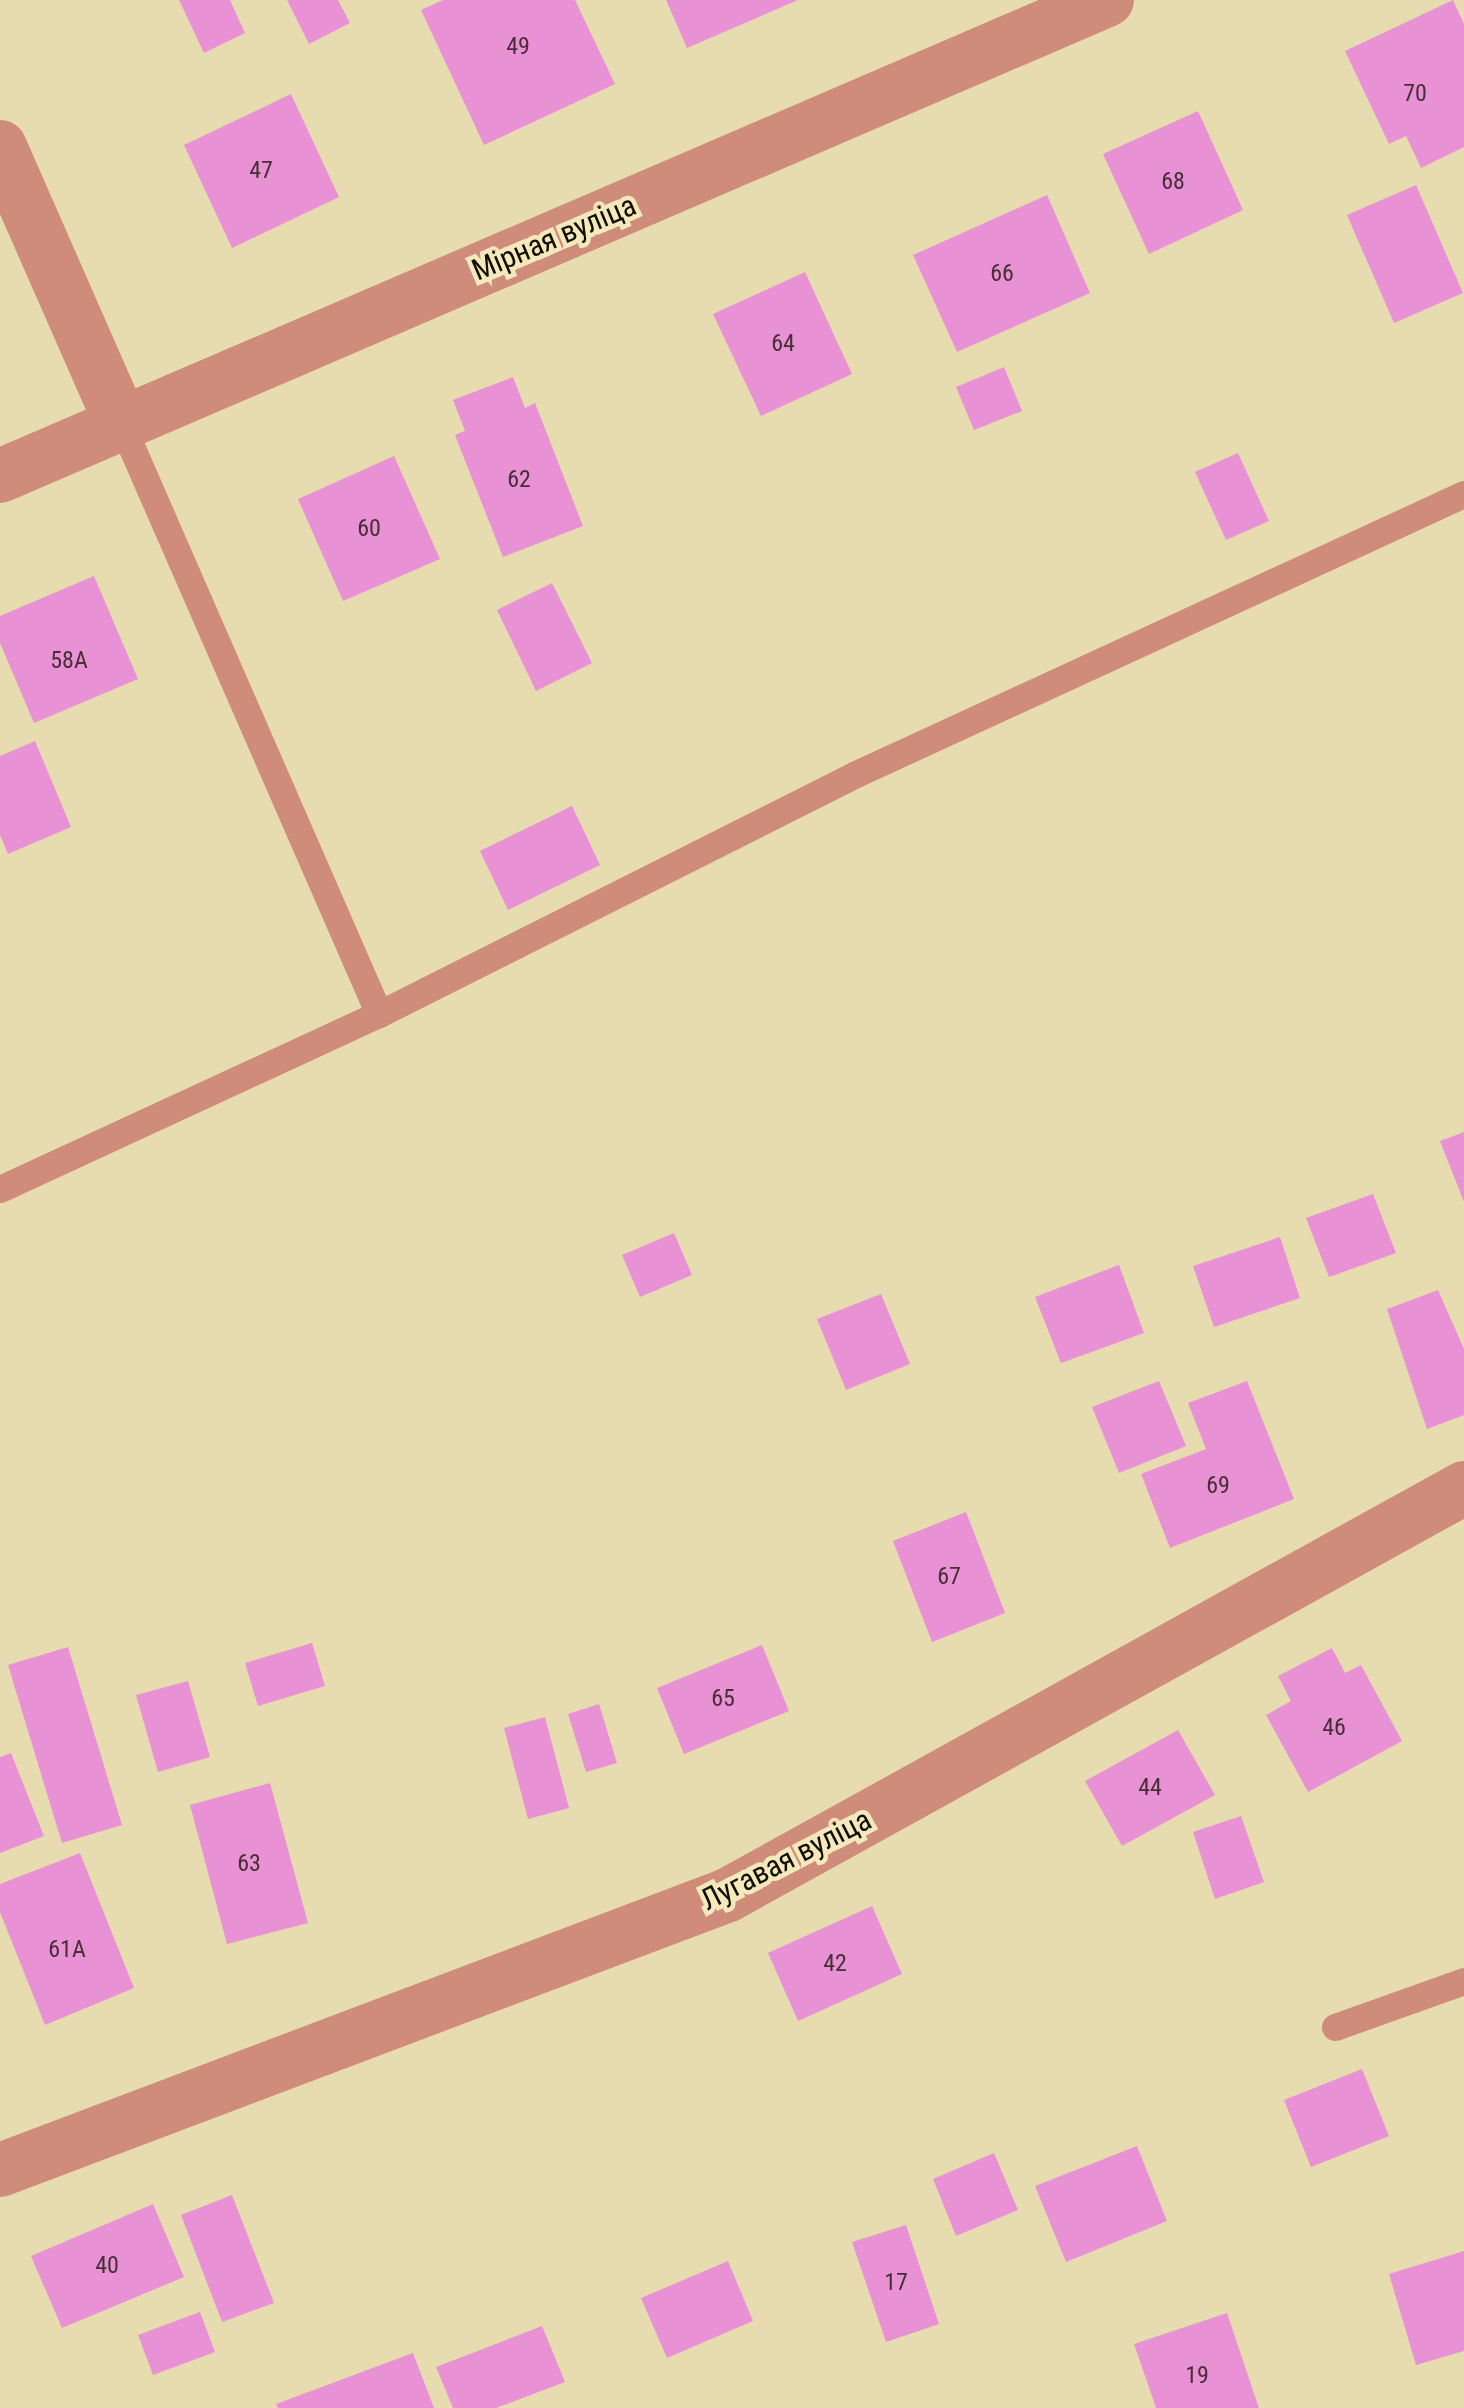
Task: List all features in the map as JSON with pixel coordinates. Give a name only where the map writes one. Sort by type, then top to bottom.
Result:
[{"type":"street","name":"Мірная вуліца","points":[[0,476],[1107,0]]},
{"type":"street","points":[[0,147],[121,424]]},
{"type":"street","name":"Лугавая вуліца","points":[[0,2170],[728,1895],[1464,1488]]},
{"type":"lane","points":[[121,424],[379,1014]]},
{"type":"lane","points":[[0,1189],[379,1014],[856,774],[1464,494]]},
{"type":"lane","points":[[1335,2027],[1464,1981]]},
{"type":"building","points":[[179,0],[230,0],[245,33],[204,53]]},
{"type":"building","points":[[287,0],[338,0],[350,23],[309,44]]},
{"type":"building","points":[[443,0],[575,0],[615,84],[484,145],[421,10]]},
{"type":"building","points":[[666,0],[798,0],[687,48]]},
{"type":"building","points":[[1453,0],[1464,24],[1464,147],[1421,168],[1406,136],[1389,144],[1345,51]]},
{"type":"building","points":[[291,94],[339,197],[232,248],[184,145]]},
{"type":"building","points":[[1198,111],[1243,210],[1149,254],[1103,154]]},
{"type":"building","points":[[1416,185],[1463,293],[1394,323],[1347,215]]},
{"type":"building","points":[[1047,195],[1090,293],[957,352],[913,255]]},
{"type":"building","points":[[805,272],[852,374],[761,416],[713,314]]},
{"type":"building","points":[[1004,367],[1022,411],[974,430],[956,387]]},
{"type":"building","points":[[513,377],[525,408],[535,403],[583,526],[503,557],[455,435],[465,431],[453,400]]},
{"type":"building","points":[[1238,453],[1269,521],[1226,540],[1195,472]]},
{"type":"building","points":[[394,456],[440,559],[343,601],[298,499]]},
{"type":"building","points":[[94,576],[138,679],[34,723],[0,643],[0,616]]},
{"type":"building","points":[[552,583],[592,663],[536,691],[497,610]]},
{"type":"building","points":[[35,741],[71,827],[8,854],[0,835],[0,756]]},
{"type":"building","points":[[572,806],[600,865],[508,910],[480,851]]},
{"type":"building","points":[[1464,1132],[1464,1202],[1440,1141]]},
{"type":"building","points":[[1373,1194],[1396,1253],[1329,1277],[1306,1218]]},
{"type":"building","points":[[674,1233],[692,1275],[640,1297],[622,1255]]},
{"type":"building","points":[[1280,1237],[1300,1298],[1214,1327],[1193,1266]]},
{"type":"building","points":[[1119,1265],[1144,1333],[1061,1363],[1035,1297]]},
{"type":"building","points":[[1438,1290],[1464,1349],[1464,1415],[1427,1429],[1387,1309]]},
{"type":"building","points":[[881,1294],[910,1364],[846,1390],[817,1319]]},
{"type":"building","points":[[1159,1381],[1186,1446],[1119,1473],[1092,1407]]},
{"type":"building","points":[[1247,1381],[1294,1499],[1170,1548],[1141,1474],[1206,1449],[1188,1403]]},
{"type":"building","points":[[966,1512],[1005,1613],[932,1642],[893,1541]]},
{"type":"building","points":[[312,1643],[325,1686],[258,1706],[245,1663]]},
{"type":"building","points":[[762,1645],[789,1711],[684,1754],[657,1688]]},
{"type":"building","points":[[68,1647],[122,1825],[62,1843],[8,1665]]},
{"type":"building","points":[[1332,1648],[1345,1673],[1361,1665],[1402,1741],[1308,1792],[1266,1715],[1291,1701],[1278,1676]]},
{"type":"building","points":[[188,1681],[210,1757],[158,1772],[136,1695]]},
{"type":"building","points":[[599,1704],[617,1763],[586,1772],[568,1714]]},
{"type":"building","points":[[545,1717],[569,1808],[528,1819],[504,1728]]},
{"type":"building","points":[[1178,1730],[1215,1795],[1122,1846],[1085,1781]]},
{"type":"building","points":[[11,1753],[44,1836],[0,1853],[0,1757]]},
{"type":"building","points":[[270,1783],[308,1923],[227,1944],[190,1805]]},
{"type":"building","points":[[1241,1816],[1264,1882],[1215,1899],[1193,1832]]},
{"type":"building","points":[[80,1853],[134,1988],[45,2025],[0,1912],[0,1884]]},
{"type":"building","points":[[872,1906],[902,1974],[798,2021],[768,1953]]},
{"type":"building","points":[[1362,2069],[1389,2136],[1311,2167],[1284,2100]]},
{"type":"building","points":[[1137,2146],[1167,2221],[1066,2262],[1035,2186]]},
{"type":"building","points":[[994,2153],[1018,2210],[956,2236],[933,2179]]},
{"type":"building","points":[[232,2195],[274,2303],[222,2322],[181,2215]]},
{"type":"building","points":[[153,2204],[184,2277],[62,2328],[31,2256]]},
{"type":"building","points":[[906,2225],[939,2324],[886,2342],[852,2242]]},
{"type":"building","points":[[1464,2251],[1464,2351],[1416,2365],[1389,2274]]},
{"type":"building","points":[[728,2261],[753,2321],[667,2358],[641,2298]]},
{"type":"building","points":[[200,2312],[215,2352],[153,2375],[138,2335]]},
{"type":"building","points":[[1227,2313],[1259,2408],[1156,2408],[1134,2344]]},
{"type":"building","points":[[542,2326],[565,2382],[496,2408],[453,2408],[436,2367]]},
{"type":"building","points":[[413,2353],[434,2408],[278,2408],[276,2404]]}]
